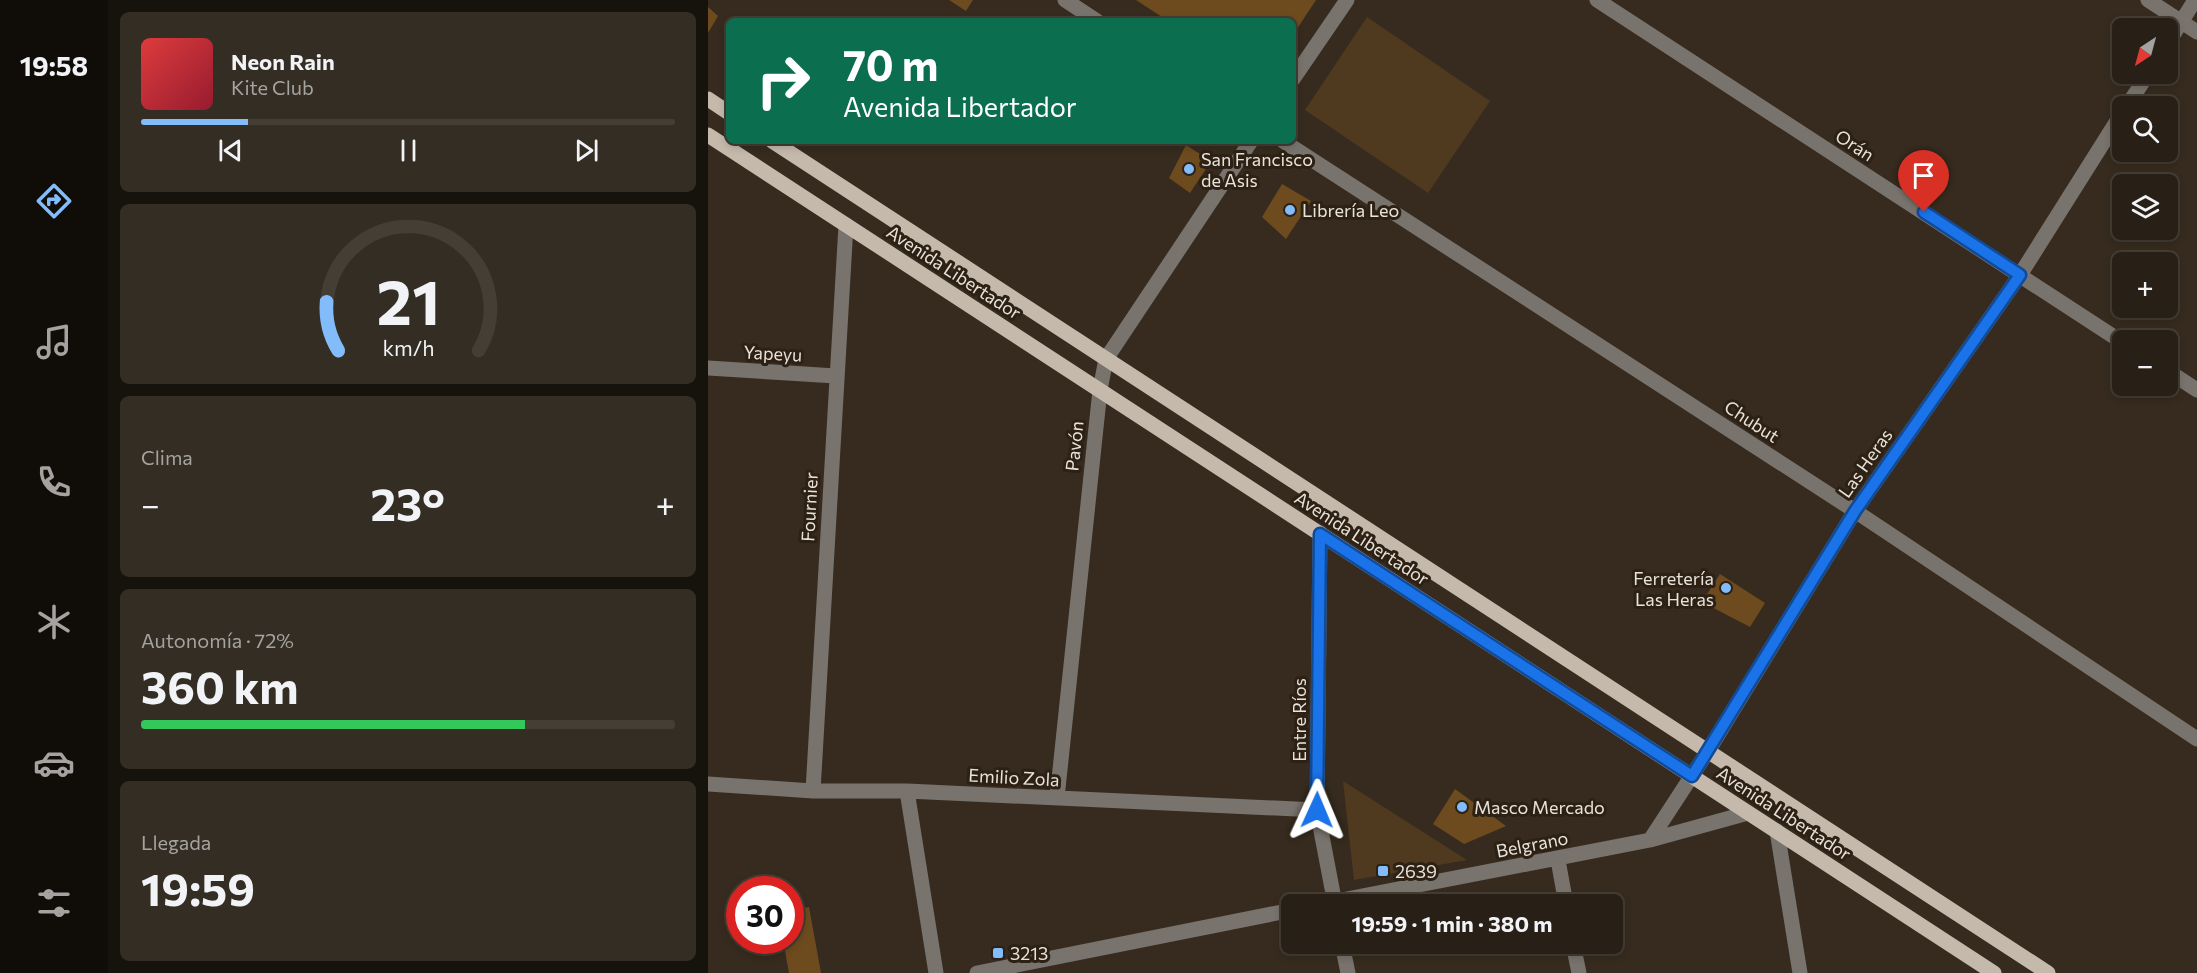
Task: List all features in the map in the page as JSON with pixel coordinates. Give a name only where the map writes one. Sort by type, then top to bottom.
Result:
[{"type":"main road","points":[[708,99],[726,111]]},
{"type":"main road","name":"Avenida Libertador","points":[[708,135],[1994,973]]},
{"type":"main road","name":"Avenida Libertador","points":[[777,144],[2048,973]]},
{"type":"street","points":[[1065,0],[1092,18]]},
{"type":"street","points":[[1296,75],[1347,0]]},
{"type":"street","name":"Orán","points":[[1597,0],[2112,335]]},
{"type":"street","points":[[2148,0],[2197,32]]},
{"type":"street","points":[[2178,27],[2195,0]]},
{"type":"street","name":"Las Heras","points":[[1650,840],[1708,751],[1855,511],[2020,275],[2112,129]]},
{"type":"street","name":"Pavón","points":[[1058,798],[1100,390],[1106,359],[1249,144]]},
{"type":"street","name":"Chubut","points":[[1288,144],[1855,511],[2197,739]]},
{"type":"street","name":"Fournier","points":[[813,791],[846,225]]},
{"type":"street","name":"Yapeyu","points":[[708,368],[836,376]]},
{"type":"street","points":[[2178,378],[2197,390]]},
{"type":"street","name":"Entre Ríos","points":[[1320,534],[1317,810],[1329,894]]},
{"type":"street","name":"Emilio Zola","points":[[708,784],[813,791],[907,791],[1317,810]]},
{"type":"street","points":[[907,791],[936,973]]},
{"type":"street","name":"Belgrano","points":[[1382,894],[1650,840],[1748,813]]},
{"type":"street","points":[[1777,831],[1800,973]]},
{"type":"street","points":[[1558,860],[1564,894]]},
{"type":"street","points":[[977,973],[1281,912]]},
{"type":"street","points":[[1344,954],[1348,973]]},
{"type":"street","points":[[1576,954],[1579,973]]},
{"type":"shaded area","points":[[1367,17],[1490,101],[1428,193],[1305,110]]},
{"type":"shaded area","points":[[1343,781],[1467,860],[1354,880]]},
{"type":"building","points":[[949,0],[973,0],[966,11]]},
{"type":"building","points":[[1136,0],[1316,0],[1296,30],[1296,18],[1163,18]]},
{"type":"building","points":[[708,7],[718,16],[708,33]]},
{"type":"building","name":"San Francisco de Asis","points":[[1186,145],[1211,161],[1190,193],[1169,178]]},
{"type":"building","points":[[1282,184],[1311,201],[1286,239],[1262,217]]},
{"type":"building","name":"Ferretería Las Heras","points":[[1720,574],[1765,603],[1750,627],[1702,602]]},
{"type":"building","name":"Masco Mercado","points":[[1455,789],[1506,826],[1464,844],[1433,824]]},
{"type":"building","points":[[809,907],[821,973],[789,973],[786,954],[804,954],[804,908]]},
{"type":"place","name":"San Francisco de Asis","points":[[1189,169]]},
{"type":"place","name":"Librería Leo","points":[[1290,210]]},
{"type":"place","name":"Ferretería Las Heras","points":[[1726,588]]},
{"type":"place","name":"Masco Mercado","points":[[1462,807]]},
{"type":"place","name":"2639","points":[[1383,871]]},
{"type":"place","name":"3213","points":[[998,953]]},
{"type":"route","points":[[1317,810],[1320,534],[1692,776],[1855,511],[2020,275],[1924,212]]}]
